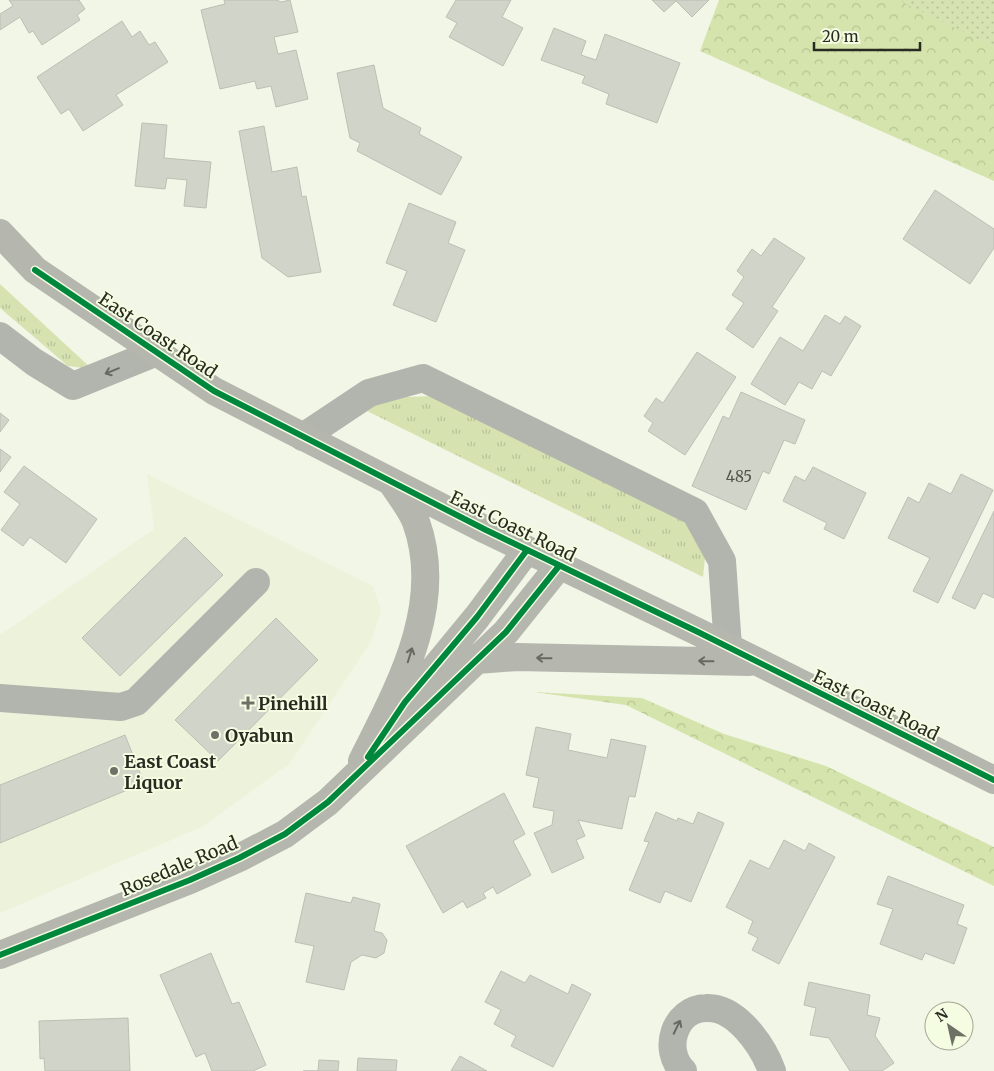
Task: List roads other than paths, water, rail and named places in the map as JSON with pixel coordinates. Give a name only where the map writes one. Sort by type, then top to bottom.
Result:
[{"type":"main road","name":"East Coast Road","points":[[0,233],[35,270],[214,391],[392,483],[728,647],[994,780]]},
{"type":"main road","points":[[354,778],[400,686],[411,654],[425,598],[426,558],[416,520],[392,483]]},
{"type":"main road","name":"Rosedale Road","points":[[354,778],[405,702],[477,617],[528,550]]},
{"type":"main road","name":"Rosedale Road","points":[[0,955],[239,858],[285,834],[328,802],[478,660],[506,632],[559,566]]},
{"type":"main road","points":[[478,660],[517,657],[755,662]]},
{"type":"street","points":[[0,336],[34,362],[73,386],[158,352]]},
{"type":"street","points":[[303,437],[369,393],[422,378],[695,512],[722,561],[728,647]]},
{"type":"street","points":[[0,698],[121,707],[136,702],[256,582]]},
{"type":"street","points":[[683,1071],[672,1053],[675,1030],[682,1018],[692,1011],[705,1008],[718,1009],[738,1021],[755,1040],[772,1071]]},
{"type":"place","name":"Pinehill","points":[[248,703]]},
{"type":"place","name":"Oyabun","points":[[215,735]]},
{"type":"place","name":"East Coast Liquor","points":[[114,771]]}]
